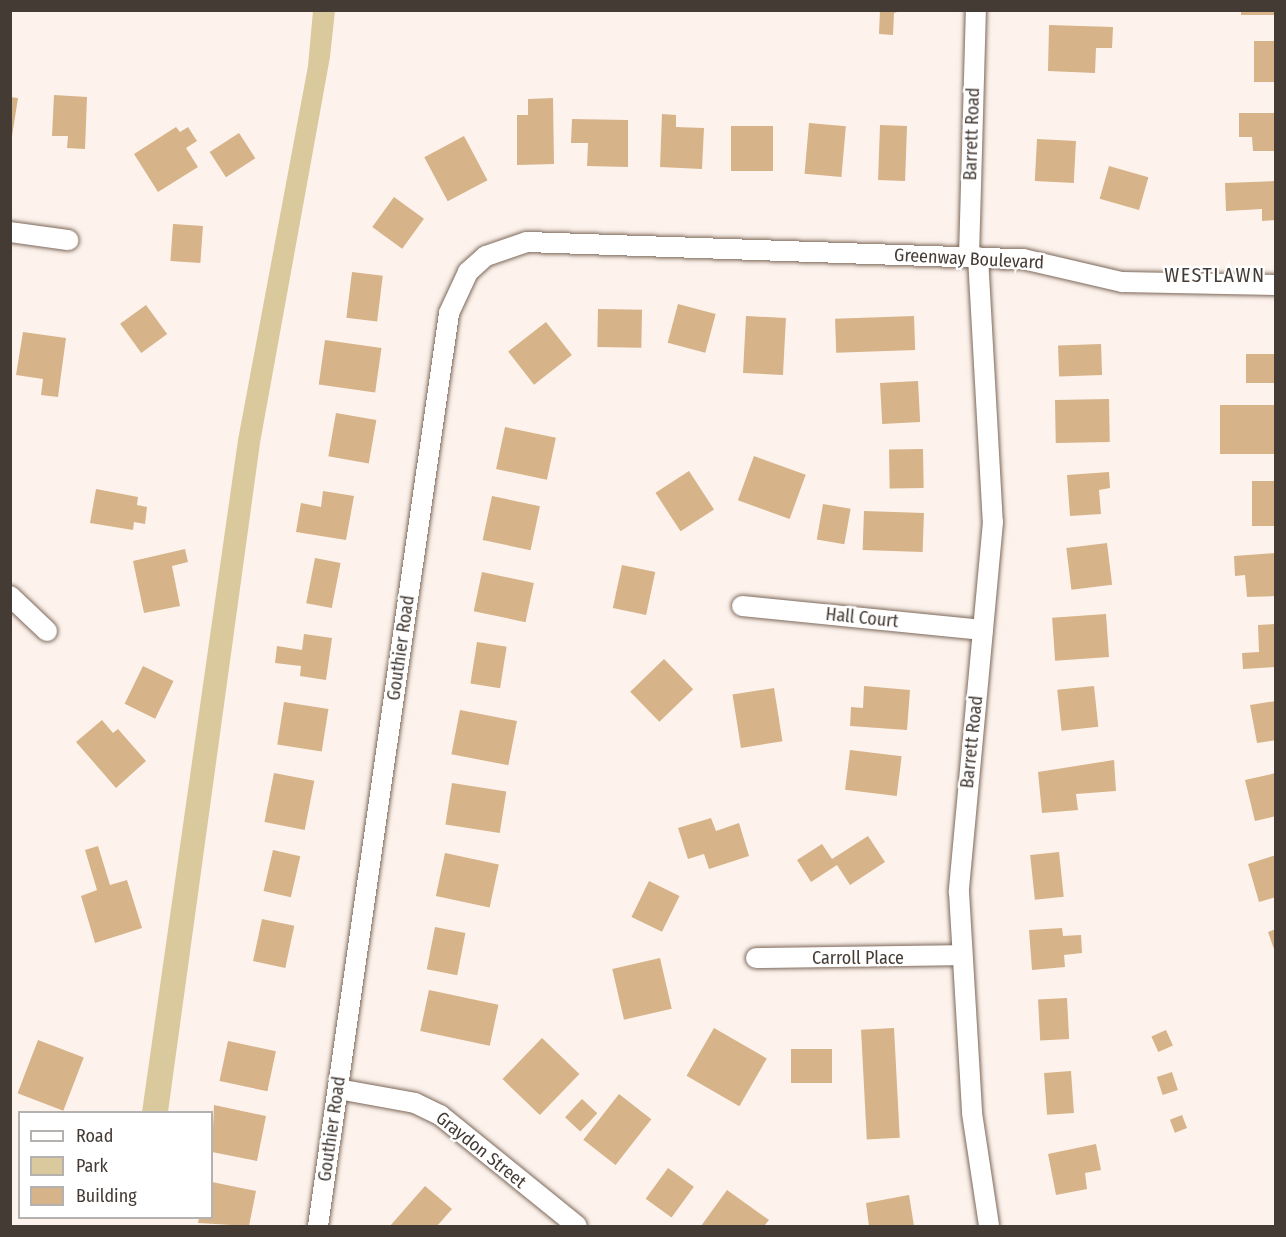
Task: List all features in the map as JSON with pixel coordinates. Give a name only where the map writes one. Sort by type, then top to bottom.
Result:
[{"type":"street","name":"Barrett Road","points":[[976,10],[973,257],[994,489],[983,630],[962,836],[960,955],[972,1113],[989,1227]]},
{"type":"street","points":[[10,232],[68,240]]},
{"type":"street","name":"Gouthier Road","points":[[318,1227],[455,293],[468,272],[506,246],[527,242],[660,246]]},
{"type":"street","name":"Greenway Boulevard","points":[[660,246],[1023,259],[1156,286],[1275,285]]},
{"type":"street","points":[[10,596],[47,631]]},
{"type":"street","name":"Hall Court","points":[[742,606],[983,630]]},
{"type":"street","name":"Carroll Place","points":[[756,958],[960,955]]},
{"type":"street","name":"Graydon Street","points":[[338,1089],[415,1103],[440,1115],[577,1227]]},
{"type":"green space","points":[[313,11],[335,11],[330,57],[260,443],[168,1111],[142,1111],[238,440],[308,66]]},
{"type":"building","points":[[880,10],[904,10],[894,13],[893,35],[879,34]]},
{"type":"building","points":[[1241,10],[1276,10],[1276,15],[1241,15]]},
{"type":"building","points":[[1049,25],[1113,27],[1112,48],[1096,48],[1095,73],[1048,71]]},
{"type":"building","points":[[1254,41],[1276,41],[1276,82],[1254,82]]},
{"type":"building","points":[[54,95],[87,97],[85,149],[67,148],[68,136],[52,136]]},
{"type":"building","points":[[10,97],[18,98],[12,136],[10,136]]},
{"type":"building","points":[[553,98],[554,164],[517,165],[517,115],[528,115],[528,99]]},
{"type":"building","points":[[1239,113],[1276,113],[1276,151],[1253,151],[1252,137],[1239,137]]},
{"type":"building","points":[[662,114],[676,115],[676,127],[704,128],[702,169],[660,167]]},
{"type":"building","points":[[572,119],[628,120],[628,167],[587,166],[588,143],[571,143]]},
{"type":"building","points":[[809,123],[846,126],[841,177],[805,174]]},
{"type":"building","points":[[880,125],[907,126],[905,181],[878,180]]},
{"type":"building","points":[[731,126],[773,126],[773,171],[731,171]]},
{"type":"building","points":[[176,127],[180,132],[188,127],[197,141],[186,148],[198,167],[158,192],[134,154]]},
{"type":"building","points":[[239,133],[255,158],[226,177],[210,152]]},
{"type":"building","points":[[464,136],[487,180],[448,201],[424,157]]},
{"type":"building","points":[[1037,139],[1076,141],[1074,183],[1035,181]]},
{"type":"building","points":[[1109,166],[1148,177],[1139,210],[1100,199]]},
{"type":"building","points":[[1276,181],[1276,220],[1262,221],[1262,209],[1226,211],[1225,183]]},
{"type":"building","points":[[394,197],[424,219],[402,249],[372,227]]},
{"type":"building","points":[[173,224],[203,226],[200,263],[170,261]]},
{"type":"building","points":[[352,272],[383,276],[377,321],[346,318]]},
{"type":"building","points":[[678,304],[716,314],[705,353],[668,343]]},
{"type":"building","points":[[146,305],[167,334],[141,353],[120,324]]},
{"type":"building","points":[[598,309],[642,310],[641,348],[597,347]]},
{"type":"building","points":[[746,316],[786,318],[783,375],[743,373]]},
{"type":"building","points":[[914,316],[915,350],[836,353],[835,319]]},
{"type":"building","points":[[546,322],[572,355],[534,385],[508,352]]},
{"type":"building","points":[[23,332],[66,338],[58,397],[41,395],[43,379],[16,375]]},
{"type":"building","points":[[325,340],[381,348],[375,392],[319,385]]},
{"type":"building","points":[[1101,344],[1102,375],[1059,376],[1058,346]]},
{"type":"building","points":[[1246,354],[1276,354],[1276,383],[1246,383]]},
{"type":"building","points":[[918,381],[920,422],[882,424],[880,383]]},
{"type":"building","points":[[1109,399],[1110,442],[1056,443],[1055,400]]},
{"type":"building","points":[[1220,405],[1276,405],[1276,454],[1220,454]]},
{"type":"building","points":[[336,413],[376,420],[369,463],[328,456]]},
{"type":"building","points":[[505,427],[556,438],[547,480],[496,469]]},
{"type":"building","points":[[923,449],[924,488],[890,489],[889,450]]},
{"type":"building","points":[[754,456],[806,475],[790,519],[738,500]]},
{"type":"building","points":[[689,471],[714,510],[681,531],[655,493]]},
{"type":"building","points":[[1109,472],[1110,488],[1099,490],[1101,514],[1070,516],[1067,475]]},
{"type":"building","points":[[1252,481],[1276,481],[1276,526],[1252,526]]},
{"type":"building","points":[[96,489],[138,497],[137,505],[147,507],[145,524],[134,522],[133,530],[90,523]]},
{"type":"building","points":[[323,491],[354,496],[346,540],[296,532],[301,503],[321,507]]},
{"type":"building","points":[[492,496],[540,506],[531,550],[483,540]]},
{"type":"building","points":[[823,504],[851,509],[844,544],[817,539]]},
{"type":"building","points":[[864,511],[924,513],[923,552],[863,550]]},
{"type":"building","points":[[1107,543],[1112,585],[1071,590],[1066,548]]},
{"type":"building","points":[[185,549],[188,562],[172,566],[180,606],[144,613],[133,561]]},
{"type":"building","points":[[1276,553],[1276,596],[1247,597],[1245,575],[1235,576],[1234,556]]},
{"type":"building","points":[[315,558],[341,563],[332,608],[306,603]]},
{"type":"building","points":[[622,565],[655,572],[646,615],[613,608]]},
{"type":"building","points":[[482,572],[534,583],[526,622],[474,611]]},
{"type":"building","points":[[1106,614],[1109,657],[1055,661],[1052,618]]},
{"type":"building","points":[[1276,624],[1276,667],[1243,669],[1242,653],[1259,652],[1258,625]]},
{"type":"building","points":[[304,634],[332,638],[326,680],[300,676],[301,666],[275,663],[277,646],[302,650]]},
{"type":"building","points":[[477,642],[507,647],[500,688],[470,683]]},
{"type":"building","points":[[664,659],[693,689],[659,722],[630,692]]},
{"type":"building","points":[[143,666],[174,681],[155,719],[125,704]]},
{"type":"building","points":[[864,686],[910,690],[907,730],[850,726],[851,707],[863,708]]},
{"type":"building","points":[[1094,686],[1098,727],[1061,731],[1057,690]]},
{"type":"building","points":[[774,688],[782,741],[741,748],[733,695]]},
{"type":"building","points":[[1276,701],[1276,740],[1257,743],[1250,705]]},
{"type":"building","points":[[284,702],[328,709],[322,752],[277,744]]},
{"type":"building","points":[[460,710],[517,721],[508,765],[451,754]]},
{"type":"building","points":[[102,720],[113,733],[118,729],[146,761],[116,788],[76,742]]},
{"type":"building","points":[[850,750],[902,756],[897,796],[845,790]]},
{"type":"building","points":[[1114,760],[1116,791],[1076,794],[1078,810],[1042,813],[1038,772]]},
{"type":"building","points":[[274,773],[314,781],[305,830],[264,822]]},
{"type":"building","points":[[1276,773],[1276,816],[1255,821],[1245,780]]},
{"type":"building","points":[[452,783],[506,792],[500,833],[445,824]]},
{"type":"building","points":[[711,818],[716,831],[739,823],[749,856],[709,869],[704,854],[688,859],[678,828]]},
{"type":"building","points":[[868,836],[885,862],[850,885],[837,865],[811,882],[797,860],[822,844],[832,859]]},
{"type":"building","points":[[98,846],[110,885],[127,880],[142,928],[95,943],[81,896],[97,890],[85,850]]},
{"type":"building","points":[[273,850],[300,856],[291,897],[264,891]]},
{"type":"building","points":[[1059,852],[1064,897],[1035,900],[1030,855]]},
{"type":"building","points":[[445,853],[499,864],[490,907],[436,896]]},
{"type":"building","points":[[1276,855],[1276,897],[1259,902],[1248,864]]},
{"type":"building","points":[[649,881],[680,896],[662,932],[631,917]]},
{"type":"building","points":[[262,919],[294,926],[285,968],[253,961]]},
{"type":"building","points":[[435,927],[465,933],[457,975],[427,969]]},
{"type":"building","points":[[1062,928],[1063,936],[1081,935],[1082,953],[1064,955],[1065,967],[1032,970],[1029,930]]},
{"type":"building","points":[[1276,929],[1276,952],[1275,952],[1268,932]]},
{"type":"building","points":[[660,958],[672,1009],[624,1020],[612,969]]},
{"type":"building","points":[[429,990],[498,1005],[490,1046],[420,1031]]},
{"type":"building","points":[[1067,998],[1069,1039],[1040,1040],[1038,1000]]},
{"type":"building","points":[[714,1028],[767,1058],[739,1106],[686,1076]]},
{"type":"building","points":[[894,1028],[900,1138],[867,1140],[861,1030]]},
{"type":"building","points":[[1166,1030],[1173,1046],[1158,1052],[1151,1037]]},
{"type":"building","points":[[542,1038],[579,1074],[540,1115],[502,1079]]},
{"type":"building","points":[[38,1040],[84,1058],[63,1111],[18,1093]]},
{"type":"building","points":[[228,1041],[276,1051],[267,1091],[219,1081]]},
{"type":"building","points":[[791,1049],[832,1049],[832,1083],[791,1083]]},
{"type":"building","points":[[1071,1071],[1074,1113],[1047,1115],[1044,1073]]},
{"type":"building","points":[[1172,1072],[1178,1090],[1163,1095],[1157,1077]]},
{"type":"building","points":[[619,1094],[651,1119],[616,1165],[583,1140]]},
{"type":"building","points":[[582,1099],[597,1113],[580,1132],[565,1117]]},
{"type":"building","points":[[214,1105],[266,1116],[257,1161],[213,1152]]},
{"type":"building","points":[[1182,1115],[1187,1128],[1175,1133],[1170,1120]]},
{"type":"building","points":[[1096,1144],[1101,1170],[1085,1173],[1087,1189],[1056,1195],[1048,1154]]},
{"type":"building","points":[[668,1168],[694,1187],[672,1218],[646,1199]]},
{"type":"building","points":[[213,1182],[256,1191],[249,1226],[198,1223],[199,1219],[213,1219]]},
{"type":"building","points":[[425,1186],[452,1209],[437,1226],[390,1226]]},
{"type":"building","points":[[727,1190],[769,1220],[764,1226],[701,1226]]},
{"type":"building","points":[[909,1195],[914,1226],[869,1226],[866,1203]]},
{"type":"district","name":"WESTLAWN","points":[[1215,275]]}]
